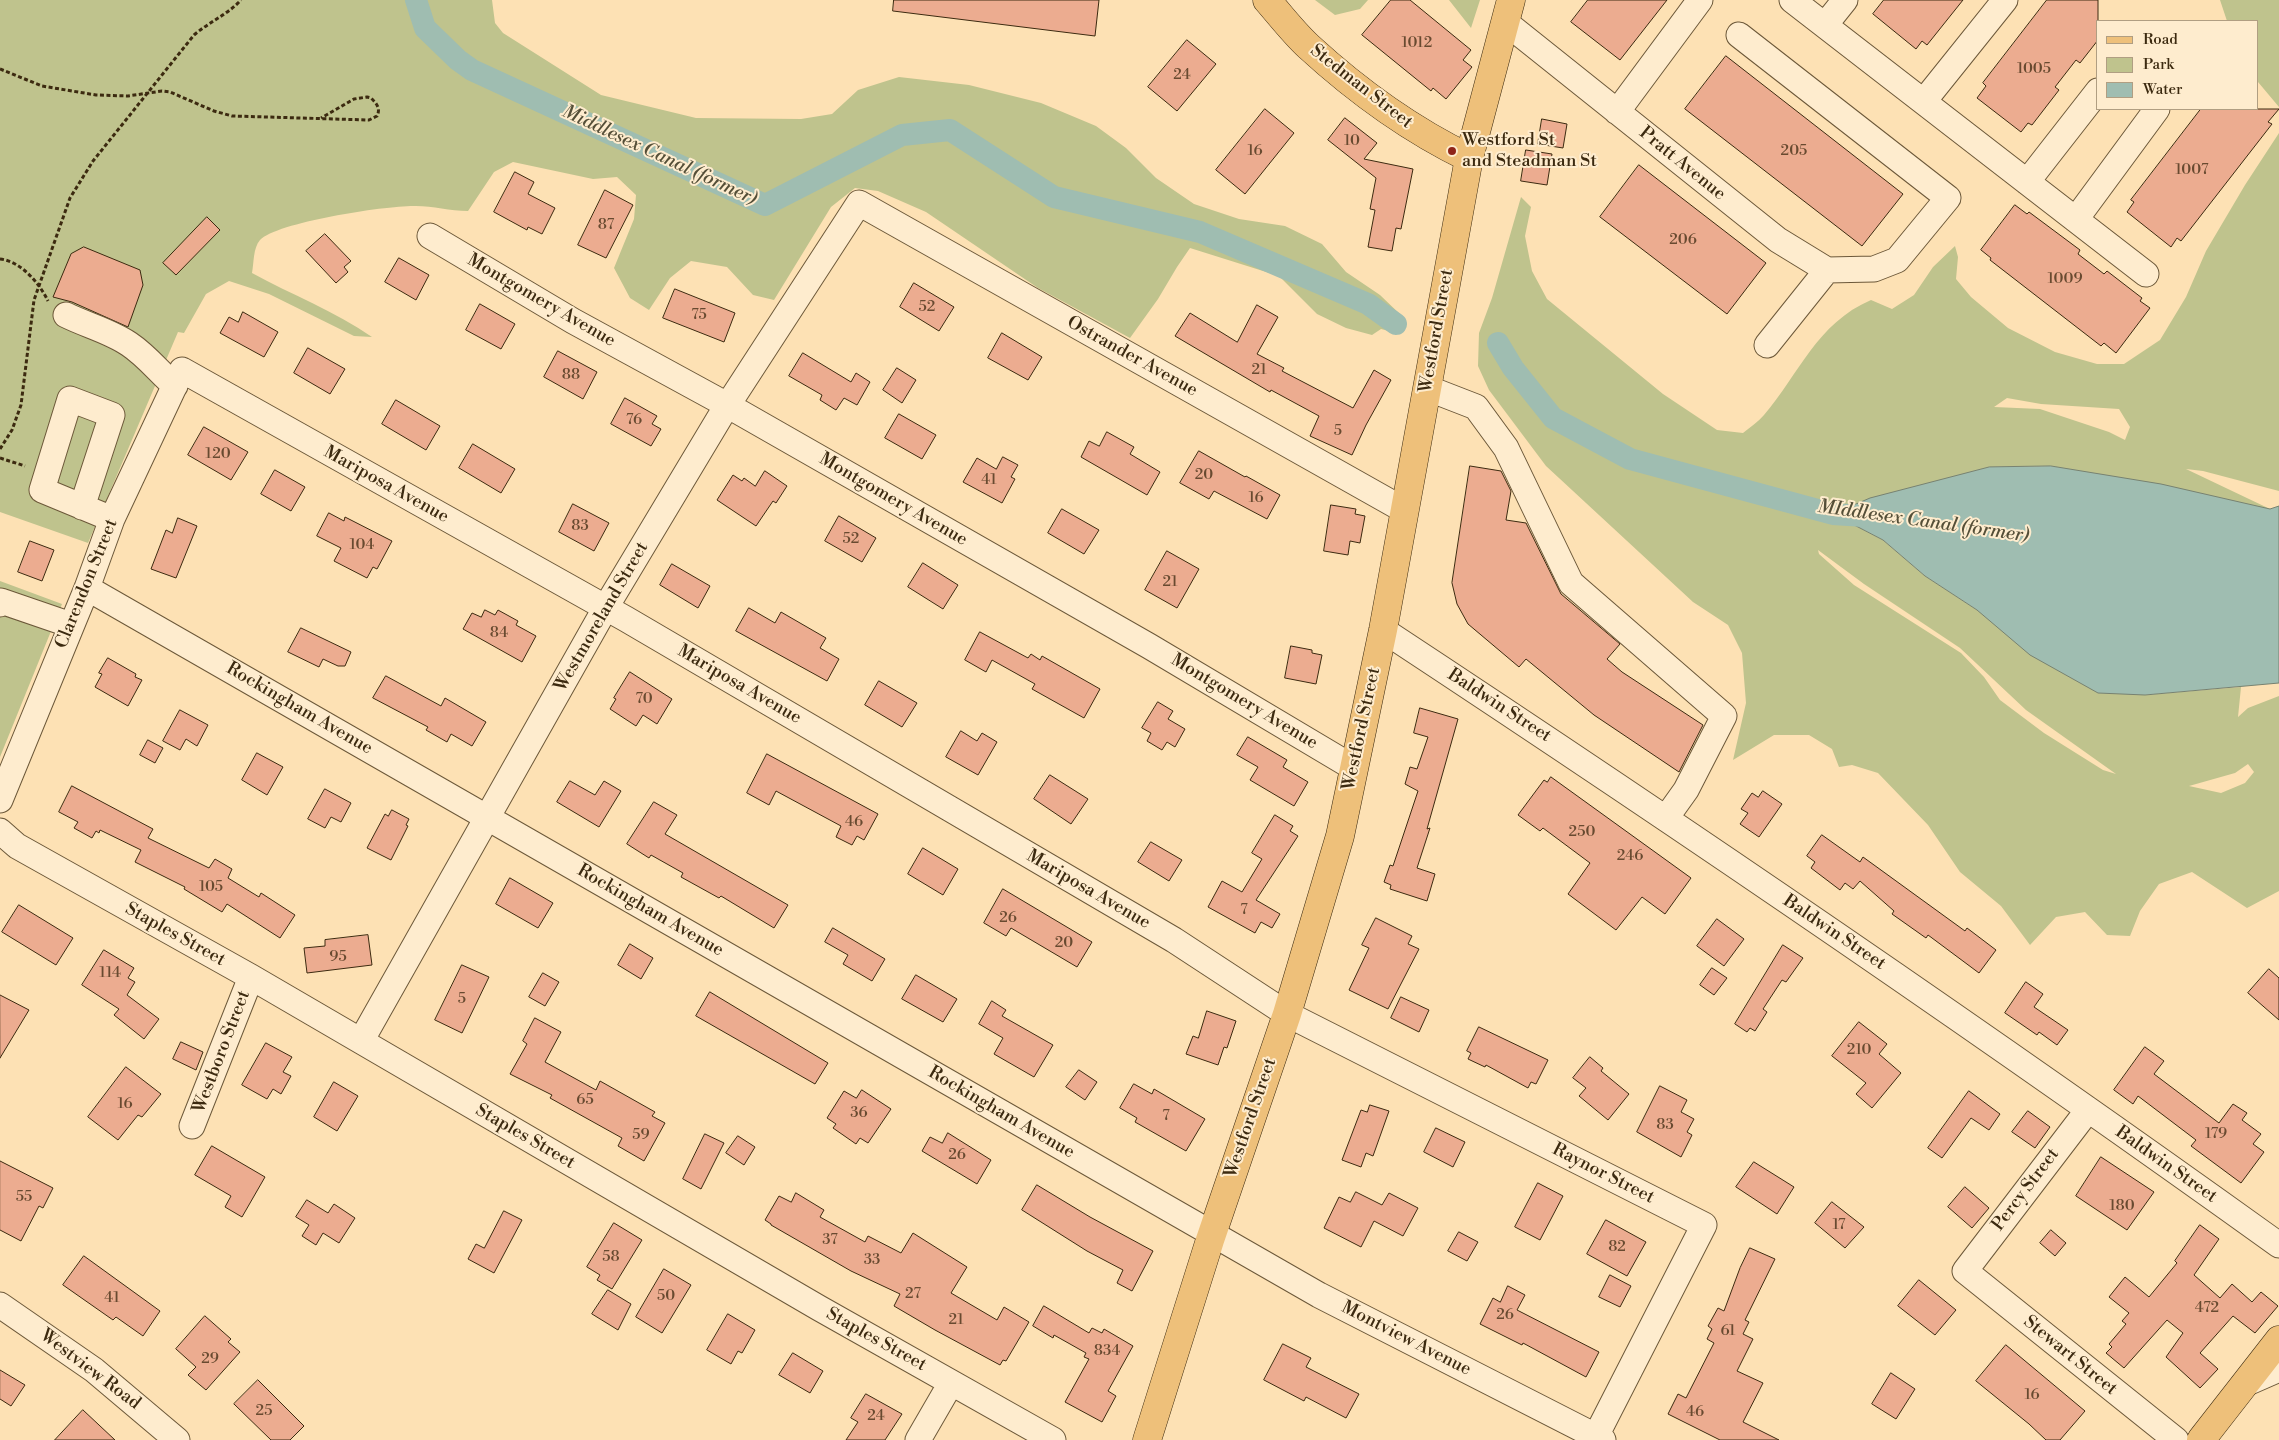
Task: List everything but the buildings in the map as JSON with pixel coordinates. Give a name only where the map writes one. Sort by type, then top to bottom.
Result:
[{"type":"main road","name":"Stedman Street","points":[[1267,0],[1307,45],[1374,102],[1429,139],[1468,158]]},
{"type":"main road","name":"Westford Street","points":[[1147,1440],[1212,1234],[1286,1014],[1340,836],[1383,630],[1468,158],[1508,11]]},
{"type":"main road","points":[[2201,1440],[2279,1340]]},
{"type":"street","points":[[1617,112],[1700,0]]},
{"type":"street","points":[[1792,0],[2146,274]]},
{"type":"street","points":[[1825,25],[1845,0]]},
{"type":"street","points":[[1924,101],[2005,0]]},
{"type":"street","name":"Pratt Avenue","points":[[1508,11],[1617,112],[1778,240],[1827,270]]},
{"type":"street","points":[[1739,35],[1948,198],[1898,260],[1874,269],[1827,270],[1767,345]]},
{"type":"street","points":[[2028,182],[2096,94]]},
{"type":"street","points":[[2076,220],[2156,110]]},
{"type":"street","name":"Westmoreland Street","points":[[361,1041],[606,607],[728,405],[860,203]]},
{"type":"street","name":"Ostrander Avenue","points":[[860,203],[1404,510]]},
{"type":"street","name":"Montgomery Avenue","points":[[430,236],[573,321],[728,405],[1140,641],[1354,768]]},
{"type":"street","name":"Mariposa Avenue","points":[[66,315],[114,335],[156,366],[606,607],[1174,940],[1286,1014]]},
{"type":"street","name":"Clarendon Street","points":[[0,800],[87,588],[112,519],[178,378]]},
{"type":"street","points":[[1427,388],[1476,407],[1506,448],[1571,583],[1724,716],[1686,790],[1666,818]]},
{"type":"street","points":[[82,507],[112,519]]},
{"type":"street","name":"Rockingham Avenue","points":[[87,588],[1212,1234]]},
{"type":"street","points":[[0,604],[2,601],[71,625]]},
{"type":"street","name":"Baldwin Street","points":[[1383,630],[1666,818],[2088,1110],[2279,1245]]},
{"type":"street","name":"Staples Street","points":[[0,831],[17,846],[251,977],[819,1308],[1053,1440]]},
{"type":"street","name":"Westboro Street","points":[[192,1126],[251,977]]},
{"type":"street","name":"Raynor Street","points":[[1286,1014],[1704,1225],[1598,1439]]},
{"type":"street","name":"Percy Street","points":[[1965,1271],[2088,1110]]},
{"type":"street","name":"Montview Avenue","points":[[1212,1234],[1319,1295],[1598,1439]]},
{"type":"street","name":"Stewart Street","points":[[1965,1271],[2176,1440]]},
{"type":"street","name":"Westview Road","points":[[0,1305],[94,1370],[177,1440]]},
{"type":"street","points":[[2245,1384],[2279,1369]]},
{"type":"street","points":[[918,1440],[951,1383]]},
{"type":"path","points":[[0,448],[12,430],[21,405],[34,300],[70,198],[93,161],[194,34],[207,23],[234,7],[240,0]]},
{"type":"path","points":[[0,69],[42,86],[70,91],[115,96],[162,91],[170,92],[214,111],[232,116],[369,120],[377,116],[379,112],[377,105],[371,98],[360,97],[322,118]]},
{"type":"path","points":[[0,259],[20,267],[39,286],[56,310],[66,315]]},
{"type":"green space","points":[[0,0],[492,0],[495,23],[503,33],[601,95],[696,118],[801,119],[832,114],[858,90],[899,77],[969,85],[1041,103],[1096,126],[1126,148],[1156,178],[1194,204],[1239,219],[1285,226],[1322,244],[1346,272],[1380,295],[1404,318],[1393,332],[1381,329],[1372,335],[1346,328],[1317,314],[1279,276],[1190,248],[1158,299],[1130,338],[1038,288],[926,212],[878,191],[855,188],[831,207],[774,300],[753,295],[727,267],[691,261],[670,278],[649,310],[630,298],[614,268],[634,219],[636,195],[617,177],[593,179],[513,162],[494,172],[468,211],[416,206],[383,208],[310,221],[270,233],[260,240],[255,251],[252,273],[328,311],[372,337],[354,336],[269,294],[229,281],[206,294],[184,333],[178,332],[88,543],[0,512]]},
{"type":"green space","points":[[1315,0],[1368,0],[1360,9],[1335,15]]},
{"type":"green space","points":[[1449,0],[1480,0],[1471,28]]},
{"type":"green space","points":[[2220,0],[2279,0],[2279,107],[2259,83],[2259,20],[2227,20]]},
{"type":"green space","points":[[2279,133],[2279,491],[2203,471],[2186,469],[2270,509],[2051,466],[1989,467],[1833,514],[1883,540],[1925,576],[1977,610],[2145,695],[2241,687],[2238,717],[2248,708],[2279,696],[2279,891],[2247,908],[2192,872],[2159,884],[2140,911],[2130,936],[2107,935],[2085,912],[2056,917],[2030,945],[2001,906],[1960,872],[1928,825],[1878,773],[1852,765],[1839,767],[1832,749],[1809,735],[1774,735],[1733,760],[1746,703],[1742,653],[1728,625],[1693,602],[1546,466],[1489,390],[1478,366],[1479,333],[1492,298],[1521,197],[1531,207],[1525,236],[1532,271],[1547,299],[1663,394],[1717,430],[1743,433],[1764,415],[1810,351],[1836,322],[1852,310],[1871,300],[1892,309],[1914,295],[1933,267],[1955,246],[1958,257],[1956,279],[1971,297],[2008,328],[2055,352],[2097,364],[2124,364],[2160,340],[2186,297],[2206,251],[2245,185]],"holes":[[[2007,398],[2041,404],[2119,409],[2130,427],[2125,440],[2109,432],[2040,409],[1994,407]],[[1818,550],[1864,584],[1960,648],[2026,710],[2116,774],[2103,770],[2044,733],[2000,700],[1984,677],[1961,653],[1854,585],[1819,554]],[[2248,764],[2254,772],[2245,783],[2221,793],[2189,786],[2235,773]]]},
{"type":"green space","points":[[0,581],[62,604],[0,757]]},
{"type":"water","points":[[2051,466],[2161,484],[2270,509],[2279,506],[2279,683],[2145,695],[2098,693],[2030,655],[1977,610],[1925,576],[1883,540],[1833,514],[1870,498],[1989,467]]},
{"type":"waterway","name":"Middlesex Canal (former)","points":[[416,0],[425,28],[458,60],[472,70],[765,205],[902,135],[950,130],[1054,197],[1200,232],[1368,304],[1396,324]]},
{"type":"waterway","name":"MIddlesex Canal (former)","points":[[1498,343],[1513,368],[1553,418],[1630,459],[1833,514],[1864,516]]},
{"type":"place","name":"Westford St and Steadman St","points":[[1452,151]]}]
